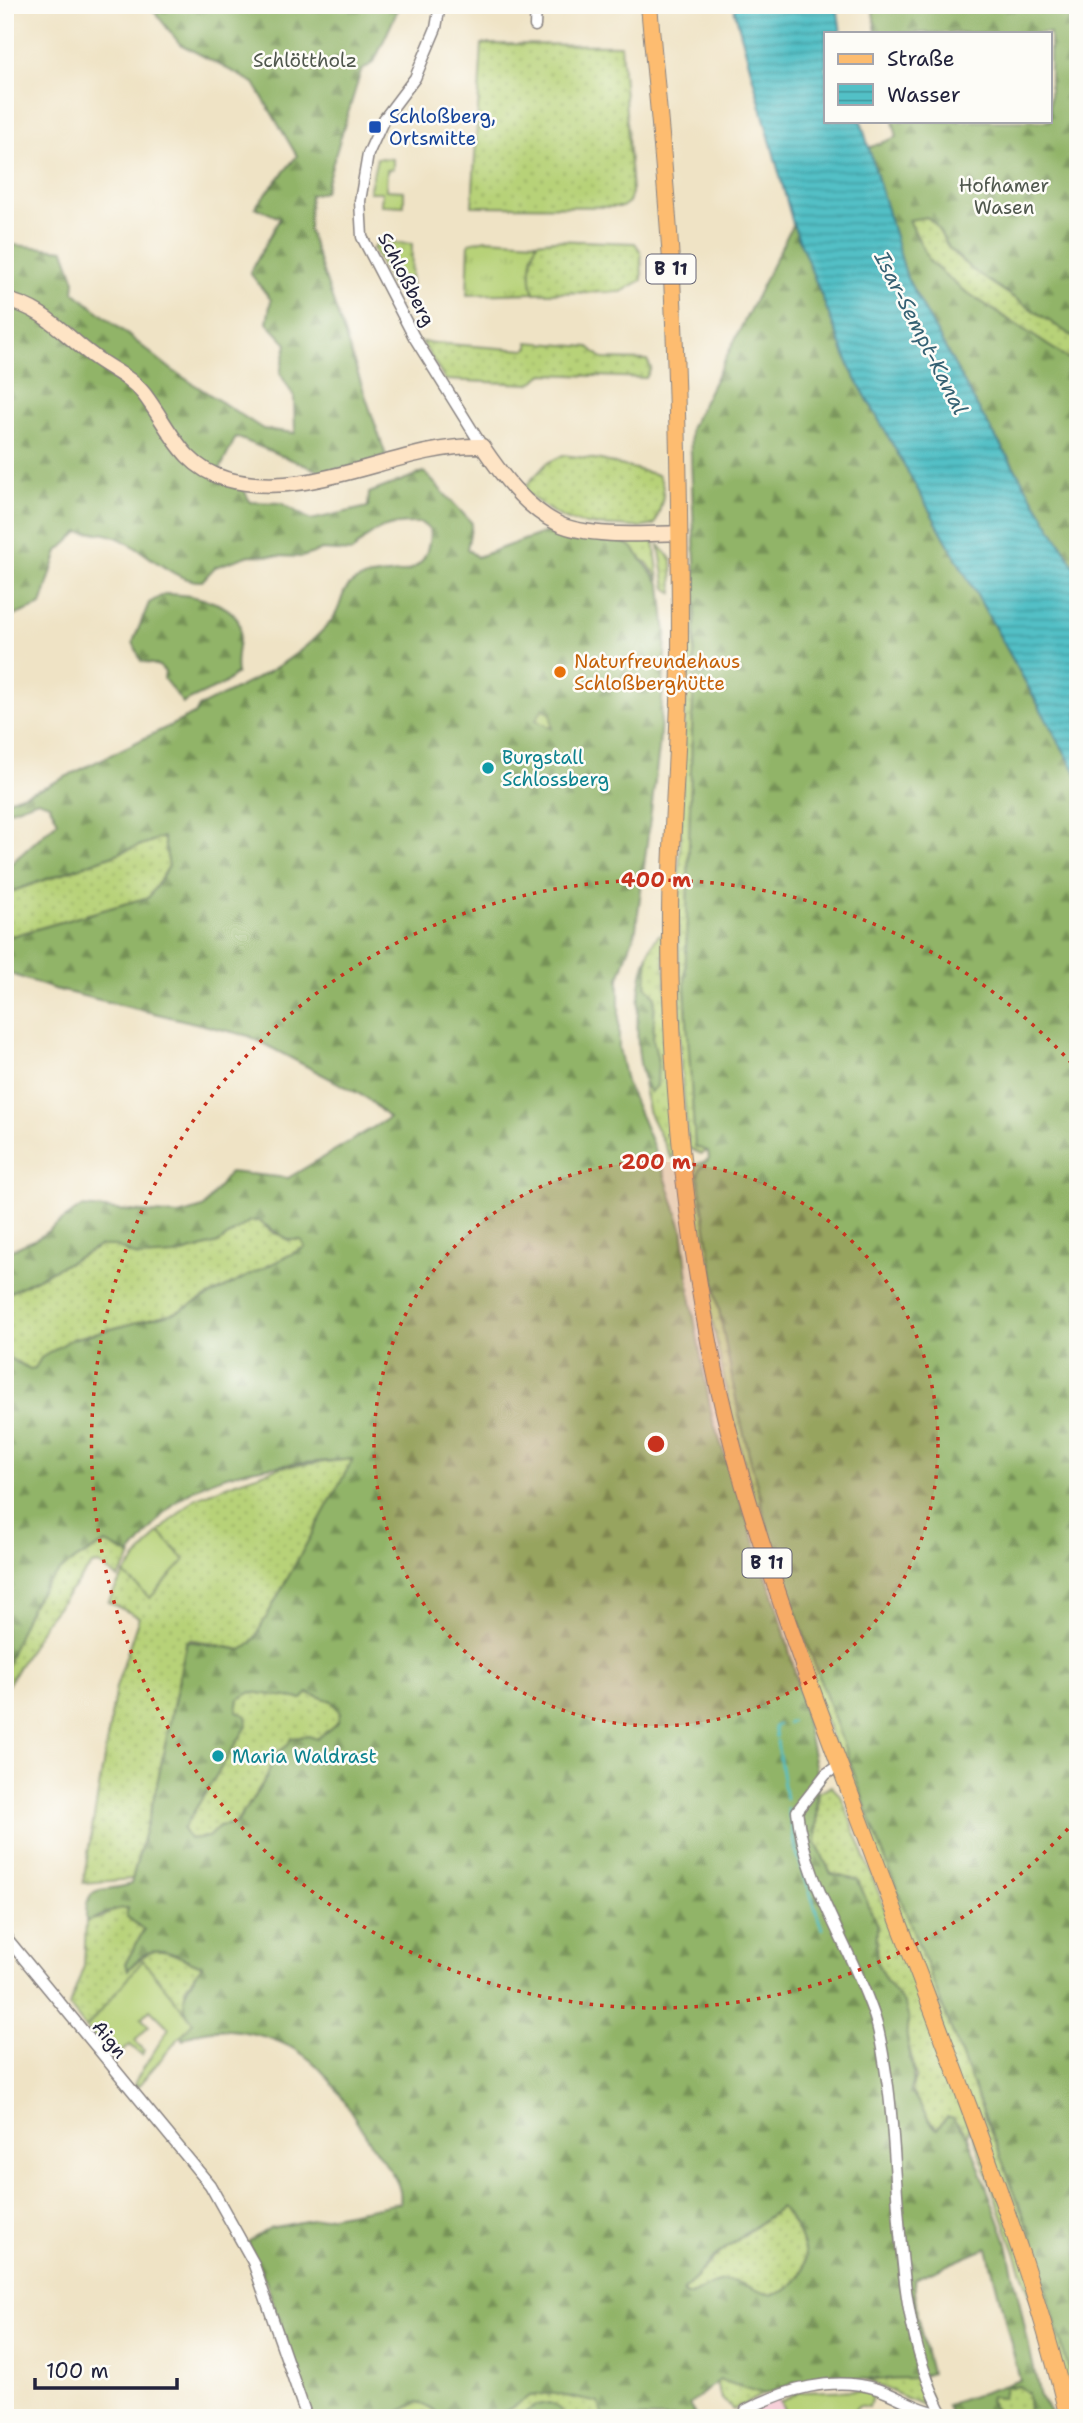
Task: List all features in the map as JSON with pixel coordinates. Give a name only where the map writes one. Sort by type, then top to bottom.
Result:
[{"type":"main road","name":"B 11","points":[[649,5],[671,270],[680,533],[680,666],[670,904],[670,987],[674,1069],[690,1227],[713,1360],[738,1468],[762,1547],[838,1766],[1008,2215],[1040,2308],[1068,2418]]},
{"type":"street","name":"Schloßberg","points":[[440,5],[436,28],[415,78],[384,120],[368,154],[362,181],[362,237],[414,337],[482,446],[518,492],[555,522],[595,531],[680,533]]},
{"type":"street","points":[[536,5],[536,26]]},
{"type":"street","points":[[5,300],[39,312],[96,358],[130,379],[144,393],[182,452],[194,464],[211,474],[252,483],[302,480],[349,474],[438,451],[482,446]]},
{"type":"street","points":[[838,1766],[826,1774],[797,1811],[799,1830],[819,1894],[875,2018],[893,2124],[903,2247],[917,2345],[944,2415]]},
{"type":"street","name":"Aign","points":[[5,1936],[209,2185],[253,2262],[307,2418]]},
{"type":"street","points":[[746,2410],[785,2392],[830,2385],[878,2389],[929,2412],[944,2415]]},
{"type":"shaded area","points":[[777,2395],[788,2418],[723,2418],[746,2413]]},
{"type":"green space","name":"Schlöttholz","points":[[149,5],[400,5],[374,62],[361,71],[324,192],[310,195],[309,231],[386,456],[355,467],[319,471],[236,437],[220,469],[243,488],[250,502],[281,503],[311,520],[368,507],[369,493],[424,472],[472,523],[467,549],[477,557],[554,529],[612,537],[631,546],[661,585],[666,635],[659,749],[636,929],[619,978],[619,1048],[626,1082],[662,1167],[682,1228],[691,1301],[712,1418],[779,1612],[799,1688],[817,1775],[816,1843],[831,1874],[858,1880],[877,1926],[876,1961],[887,1983],[905,2005],[909,2019],[907,2036],[913,2072],[911,2091],[933,2126],[937,2129],[947,2117],[952,2117],[968,2137],[1006,2240],[1040,2397],[1054,2418],[1029,2418],[1028,2393],[1019,2386],[1005,2388],[1003,2398],[990,2397],[989,2401],[1000,2418],[952,2418],[946,2405],[1020,2380],[987,2248],[914,2279],[917,2316],[931,2373],[916,2378],[819,2380],[794,2383],[765,2394],[719,2380],[689,2405],[697,2418],[603,2418],[599,2403],[551,2393],[530,2396],[495,2418],[446,2418],[418,2402],[388,2418],[312,2418],[266,2282],[248,2242],[270,2228],[400,2203],[396,2181],[334,2087],[307,2057],[267,2037],[239,2031],[210,2030],[183,2040],[181,2035],[192,2022],[184,2006],[185,1993],[202,1966],[171,1953],[154,1951],[137,1960],[128,1970],[125,1964],[144,1930],[126,1916],[128,1908],[117,1909],[86,1921],[88,1899],[92,1894],[131,1884],[155,1794],[187,1641],[242,1650],[252,1643],[353,1459],[264,1468],[220,1478],[181,1498],[161,1517],[130,1555],[106,1543],[83,1556],[51,1580],[40,1593],[23,1624],[5,1668],[5,1356],[30,1369],[35,1368],[41,1358],[72,1339],[177,1312],[305,1247],[301,1240],[288,1240],[259,1221],[250,1221],[218,1243],[175,1255],[139,1257],[116,1246],[100,1246],[5,1295],[5,1253],[38,1238],[81,1207],[179,1215],[203,1208],[230,1172],[288,1178],[389,1118],[367,1098],[249,1036],[54,989],[5,972],[5,938],[149,897],[169,866],[163,837],[5,894],[5,869],[58,821],[49,804],[38,800],[5,812],[5,801],[47,786],[196,713],[199,707],[279,665],[308,644],[329,624],[352,583],[376,575],[413,569],[428,549],[430,530],[421,523],[391,525],[374,532],[352,552],[322,550],[302,557],[250,555],[215,567],[202,581],[190,580],[167,569],[118,538],[103,533],[79,532],[58,551],[41,605],[14,616],[5,611],[5,244],[64,250],[75,281],[74,292],[172,370],[263,429],[295,433],[294,397],[280,373],[287,344],[267,323],[271,300],[250,273],[280,218],[255,207],[297,156],[254,83],[180,44]],"holes":[[[251,1692],[302,1699],[308,1693],[332,1701],[340,1713],[338,1722],[317,1739],[309,1736],[291,1738],[288,1745],[274,1755],[267,1777],[236,1824],[219,1826],[208,1837],[189,1839],[183,1829],[247,1726],[246,1716],[237,1711],[239,1699]],[[780,2208],[795,2227],[805,2254],[805,2262],[797,2280],[779,2294],[763,2293],[729,2281],[719,2282],[689,2296],[685,2294],[683,2291],[714,2257]]]},
{"type":"green space","name":"Hofhamer Wasen","points":[[872,5],[1078,5],[1078,340],[971,269],[949,248],[935,224],[927,217],[909,220],[930,262],[960,288],[1078,365],[1078,572],[978,408],[907,278],[868,148],[897,137],[893,122],[1052,122],[1052,32],[876,32]]},
{"type":"green space","points":[[482,44],[621,45],[632,192],[629,202],[622,207],[472,206]]},
{"type":"green space","points":[[377,158],[393,159],[393,169],[387,170],[386,190],[404,191],[404,206],[381,205],[382,192],[369,192]]},
{"type":"green space","points":[[927,217],[935,223],[949,248],[971,269],[1078,340],[1078,365],[960,288],[930,262],[908,219]]},
{"type":"green space","points":[[793,224],[851,370],[1078,776],[1078,2403],[1031,2235],[876,1835],[772,1545],[739,1414],[717,1299],[698,1176],[700,1168],[709,1159],[708,1151],[695,1147],[685,987],[696,592],[690,429]]},
{"type":"green space","points":[[486,239],[537,242],[531,267],[534,293],[467,295],[469,243]]},
{"type":"green space","points":[[552,240],[635,243],[641,252],[642,280],[621,292],[534,293],[531,274],[537,242]]},
{"type":"green space","points":[[378,242],[412,244],[411,291],[394,290],[373,249]]},
{"type":"green space","points":[[422,342],[525,350],[529,347],[528,342],[589,347],[603,359],[647,360],[651,368],[646,378],[544,374],[530,384],[445,380]]},
{"type":"green space","points":[[563,455],[601,460],[658,475],[663,493],[655,524],[641,527],[576,522],[555,514],[523,489],[547,463]]},
{"type":"green space","points":[[612,537],[647,538],[654,541],[659,579],[647,563]]},
{"type":"green space","points":[[659,545],[672,560],[673,593],[666,588]]},
{"type":"green space","points":[[690,592],[696,592],[685,987],[695,1146],[708,1151],[701,1154],[689,1148],[681,1069],[678,903]]},
{"type":"green space","points":[[165,594],[198,598],[221,606],[237,619],[240,629],[237,673],[224,684],[183,703],[164,679],[165,672],[159,666],[141,661],[133,642],[149,603]]},
{"type":"green space","points":[[543,708],[551,714],[552,729],[536,720]]},
{"type":"green space","points":[[164,837],[169,866],[149,897],[5,938],[5,894]]},
{"type":"green space","points":[[660,934],[663,935],[674,1155],[671,1158],[648,1111],[643,1082],[650,1092],[658,1061],[653,1040],[655,996],[646,986],[646,972],[651,945]]},
{"type":"green space","points":[[648,955],[646,986],[655,996],[653,1040],[658,1061],[657,1086],[650,1092],[640,1063],[637,1025],[640,985]]},
{"type":"green space","points":[[709,1159],[698,1176],[717,1299],[739,1414],[772,1545],[876,1835],[1031,2235],[1072,2378],[1078,2418],[1074,2418],[786,1610],[731,1415],[708,1299],[691,1175],[696,1165]]},
{"type":"green space","points":[[250,1221],[259,1221],[273,1233],[301,1240],[305,1248],[177,1312],[72,1339],[30,1370],[5,1356],[5,1295],[100,1246],[116,1246],[130,1254],[175,1255],[218,1243]]},
{"type":"green space","points":[[354,1459],[252,1644],[242,1650],[190,1639],[186,1643],[155,1794],[132,1879],[83,1883],[116,1687],[139,1617],[108,1602],[124,1574],[150,1598],[184,1560],[159,1532],[194,1499],[281,1467]]},
{"type":"green space","points":[[159,1532],[185,1560],[150,1598],[124,1574]]},
{"type":"green space","points":[[106,1543],[132,1556],[118,1578],[99,1564],[92,1565],[47,1619],[5,1690],[8,1662],[17,1632],[39,1591],[60,1568]]},
{"type":"green space","points":[[251,1692],[302,1699],[308,1693],[332,1701],[340,1713],[338,1722],[317,1739],[302,1736],[275,1755],[267,1777],[235,1824],[219,1826],[208,1837],[188,1839],[183,1829],[247,1726],[237,1711],[239,1699]]},
{"type":"green space","points":[[831,1786],[841,1796],[969,2126],[968,2137],[959,2124],[947,2117],[937,2129],[933,2126],[911,2090],[916,2077],[905,2029],[905,2005],[887,1983],[876,1961],[877,1926],[858,1880],[831,1874],[816,1843],[819,1792]]},
{"type":"green space","points":[[117,1907],[128,1908],[127,1916],[144,1930],[125,1964],[128,1970],[156,1951],[171,1953],[202,1966],[185,1988],[185,2013],[143,1961],[86,2028],[69,2006],[84,1966],[86,1921],[102,1918]]},
{"type":"green space","points":[[143,1960],[193,2022],[137,2087],[134,2085],[136,2080],[169,2028],[150,2009],[141,2018],[149,2026],[135,2041],[144,2050],[142,2055],[130,2045],[112,2060],[86,2028]]},
{"type":"green space","points":[[780,2208],[795,2228],[804,2251],[804,2265],[793,2285],[780,2294],[773,2295],[735,2284],[714,2286],[689,2296],[683,2291],[714,2258]]},
{"type":"green space","points":[[921,2375],[930,2398],[923,2405],[868,2381]]},
{"type":"green space","points":[[719,2380],[765,2394],[733,2410],[721,2398],[716,2383]]},
{"type":"green space","points":[[1019,2386],[1028,2393],[1029,2418],[1000,2418],[989,2401],[990,2397],[1005,2388]]},
{"type":"green space","points":[[800,2392],[873,2392],[869,2407],[859,2405],[847,2418],[839,2415],[837,2418],[788,2418],[780,2402]]},
{"type":"green space","points":[[551,2393],[600,2403],[603,2418],[564,2418],[526,2412],[524,2418],[495,2418],[530,2396]]},
{"type":"green space","points":[[418,2401],[446,2418],[388,2418]]},
{"type":"green space","points":[[550,2403],[560,2409],[564,2418],[524,2418],[526,2412],[536,2405]]},
{"type":"water","name":"Isar-Sempt-Kanal","points":[[733,5],[837,5],[841,32],[824,32],[824,122],[861,122],[907,278],[978,408],[1078,572],[1078,776],[851,370],[793,224]]},
{"type":"waterway","points":[[776,1737],[774,1727],[778,1725]]},
{"type":"waterway","points":[[777,1741],[786,1799]]},
{"type":"waterway","points":[[788,1809],[796,1850],[822,1929]]},
{"type":"place","name":"Schloßberg, Ortsmitte","points":[[375,127]]},
{"type":"place","name":"Naturfreundehaus Schloßberghütte","points":[[560,672]]},
{"type":"place","name":"Burgstall Schlossberg","points":[[488,768]]},
{"type":"place","name":"Maria Waldrast","points":[[218,1756]]}]
